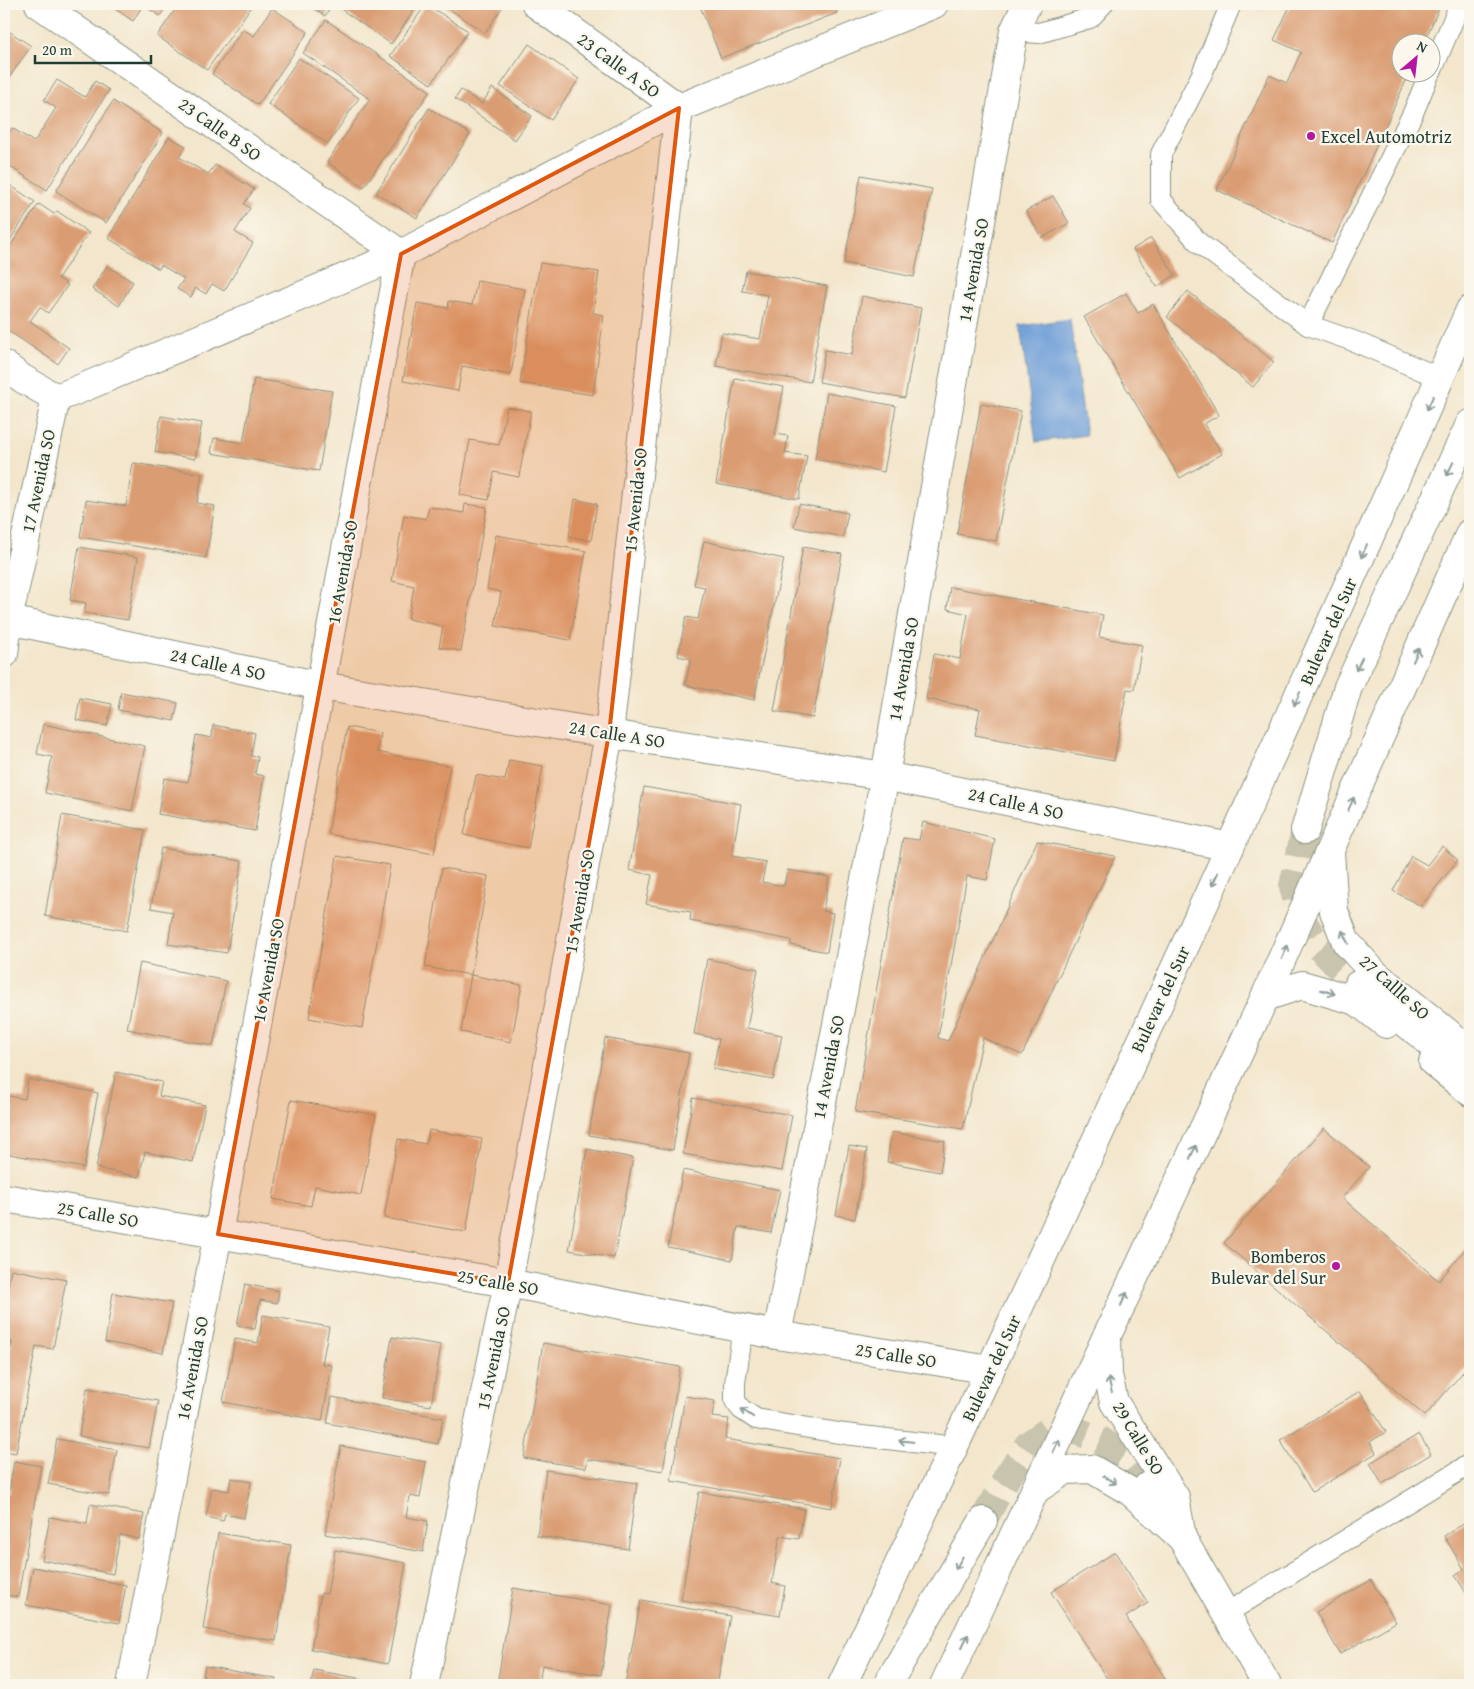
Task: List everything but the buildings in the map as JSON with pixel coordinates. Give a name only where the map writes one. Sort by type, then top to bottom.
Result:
[{"type":"main road","name":"23 Calle B SO","points":[[40,4],[401,254]]},
{"type":"main road","name":"23 Calle A SO","points":[[536,4],[679,108]]},
{"type":"main road","points":[[4,365],[23,379],[56,398],[75,391],[401,254],[679,108],[934,4]]},
{"type":"main road","name":"14 Avenida SO","points":[[777,1335],[885,776],[1014,31],[1027,4]]},
{"type":"main road","name":"15 Avenida SO","points":[[424,1685],[508,1283],[609,734],[679,108]]},
{"type":"main road","name":"16 Avenida SO","points":[[130,1685],[218,1234],[401,254]]},
{"type":"main road","name":"Bulevar del Sur","points":[[842,1685],[955,1447],[1230,847],[1376,526],[1470,310]]},
{"type":"main road","name":"17 Avenida SO","points":[[4,654],[6,620],[56,398]]},
{"type":"main road","points":[[1305,830],[1348,687],[1470,424]]},
{"type":"main road","points":[[944,1685],[1265,997],[1470,533]]},
{"type":"main road","name":"24 Calle A SO","points":[[6,620],[321,686],[609,734],[885,776],[1230,847]]},
{"type":"main road","name":"27 Callle SO","points":[[1330,852],[1334,911],[1346,942],[1375,974],[1470,1052]]},
{"type":"main road","name":"27 Callle SO","points":[[1265,997],[1302,984],[1357,1001],[1470,1092]]},
{"type":"main road","points":[[1358,985],[1470,1074]]},
{"type":"main road","name":"25 Calle SO","points":[[4,1198],[508,1283],[777,1335],[990,1370]]},
{"type":"main road","name":"29 Calle SO","points":[[1107,1336],[1108,1375],[1114,1402],[1175,1497],[1182,1538]]},
{"type":"main road","name":"29 Calle SO","points":[[1035,1490],[1066,1470],[1092,1469],[1131,1492],[1182,1538],[1267,1685]]},
{"type":"main road","points":[[1148,1486],[1182,1538]]},
{"type":"main road","points":[[887,1685],[984,1520]]},
{"type":"lane","points":[[1014,31],[1040,33],[1090,18],[1103,4]]},
{"type":"lane","points":[[1231,4],[1201,76],[1162,154],[1161,200],[1199,243],[1308,326],[1356,342],[1440,378]]},
{"type":"lane","points":[[1442,46],[1460,4]]},
{"type":"lane","points":[[1308,326],[1426,82]]},
{"type":"lane","points":[[743,1328],[735,1382],[735,1402],[741,1409],[756,1419],[845,1434],[955,1447]]},
{"type":"lane","points":[[1225,1614],[1470,1464]]},
{"type":"highlighted area","points":[[679,108],[609,734],[508,1283],[218,1234],[401,254]]},
{"type":"water","points":[[1070,319],[1086,435],[1036,442],[1020,326]]},
{"type":"tunnel","points":[[1305,830],[1293,886],[1301,918],[1318,946],[1358,985]]},
{"type":"tunnel","points":[[983,1521],[1007,1477],[1028,1445],[1052,1428],[1075,1430],[1102,1441],[1129,1461],[1148,1486]]},
{"type":"place","name":"Excel Automotriz","points":[[1311,136]]},
{"type":"place","name":"Bomberos Bulevar del Sur","points":[[1336,1266]]}]
